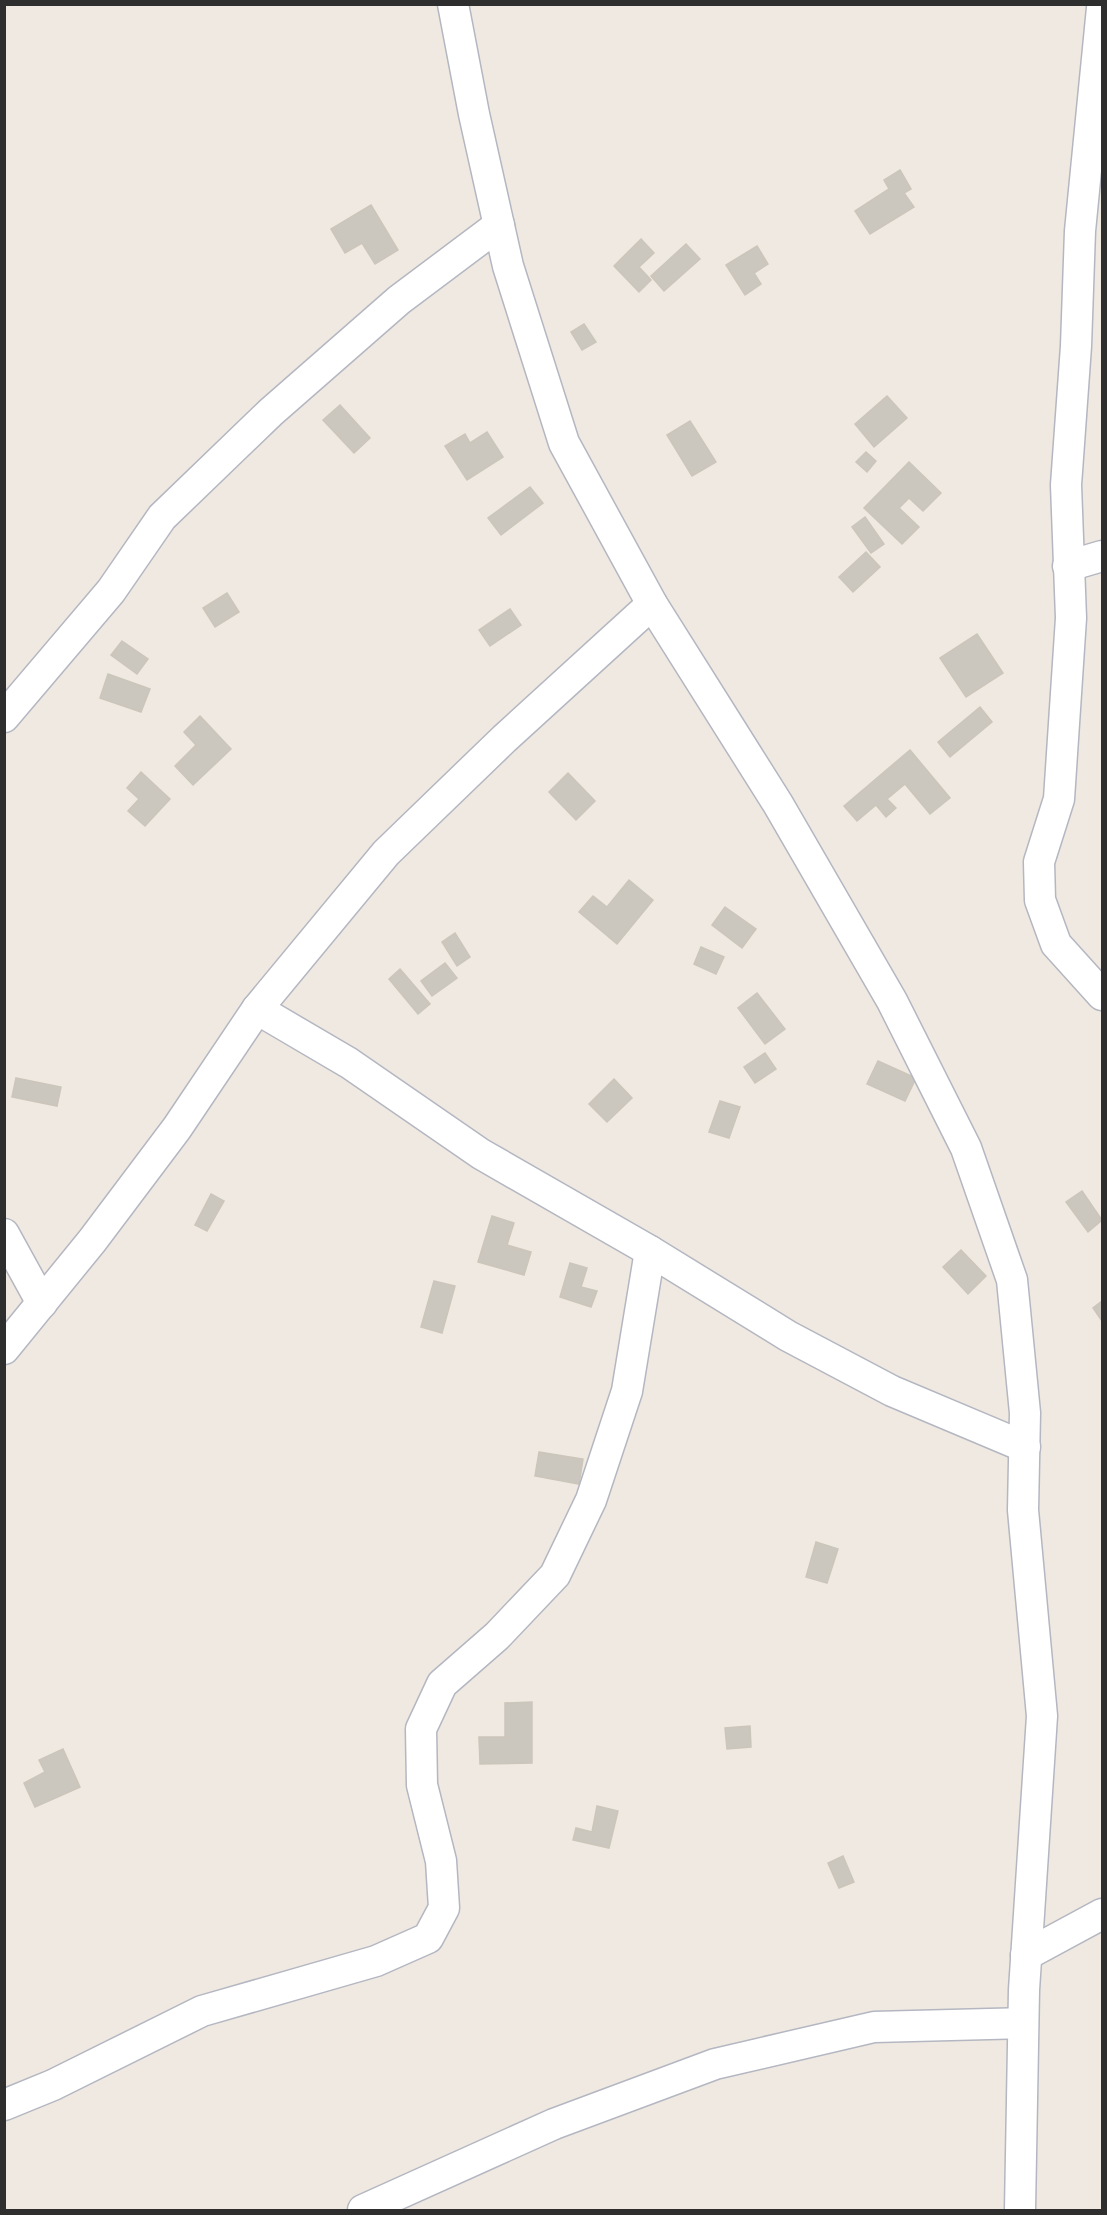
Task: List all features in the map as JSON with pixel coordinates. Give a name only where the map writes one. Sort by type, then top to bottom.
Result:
[{"type":"street","points":[[453,4],[508,266],[564,443],[652,604],[778,804],[892,1001],[966,1148],[1012,1280],[1025,1413],[1023,1510],[1042,1716],[1026,1955],[1020,2211]]},
{"type":"street","points":[[1102,8],[1080,231],[1076,346],[1066,485],[1071,618],[1059,799],[1039,862],[1040,900],[1056,944],[1102,995]]},
{"type":"street","points":[[4,717],[111,591],[162,517],[271,412],[390,308],[499,225]]},
{"type":"street","points":[[1068,566],[1102,556]]},
{"type":"street","points":[[4,1348],[92,1241],[177,1128],[257,1009],[386,853],[504,739],[652,604]]},
{"type":"street","points":[[257,1009],[349,1063],[481,1154],[650,1251],[788,1336],[892,1391],[1024,1447]]},
{"type":"street","points":[[4,1234],[42,1302]]},
{"type":"street","points":[[4,2105],[53,2085],[202,2011],[376,1961],[428,1938],[444,1908],[441,1862],[422,1785],[421,1729],[442,1684],[497,1636],[555,1575],[591,1500],[627,1390],[650,1251]]},
{"type":"street","points":[[1026,1955],[1102,1914]]},
{"type":"street","points":[[363,2211],[554,2124],[715,2064],[874,2027],[1023,2023]]},
{"type":"building","points":[[900,170],[911,189],[904,193],[914,207],[870,234],[855,211],[889,189],[884,180]]},
{"type":"building","points":[[371,205],[398,250],[375,264],[362,243],[345,253],[331,229]]},
{"type":"building","points":[[641,239],[654,253],[639,267],[651,280],[639,292],[614,266]]},
{"type":"building","points":[[686,244],[700,259],[664,291],[651,276]]},
{"type":"building","points":[[757,246],[768,264],[754,273],[761,284],[745,295],[726,265]]},
{"type":"building","points":[[584,324],[596,342],[582,350],[571,332]]},
{"type":"building","points":[[887,396],[907,418],[874,447],[855,424]]},
{"type":"building","points":[[340,405],[370,438],[354,453],[323,420]]},
{"type":"building","points":[[690,421],[716,462],[692,476],[667,435]]},
{"type":"building","points":[[487,432],[503,457],[467,480],[445,446],[465,434],[470,443]]},
{"type":"building","points":[[866,452],[876,461],[867,472],[856,462]]},
{"type":"building","points":[[909,462],[941,493],[923,511],[909,498],[899,508],[919,527],[902,544],[864,508]]},
{"type":"building","points":[[530,487],[543,503],[501,535],[488,518]]},
{"type":"building","points":[[865,517],[884,544],[871,553],[852,527]]},
{"type":"building","points":[[866,552],[880,567],[853,592],[839,577]]},
{"type":"building","points":[[227,593],[239,612],[215,627],[203,608]]},
{"type":"building","points":[[510,609],[521,625],[490,646],[479,630]]},
{"type":"building","points":[[977,634],[1003,673],[966,697],[940,658]]},
{"type":"building","points":[[122,641],[148,659],[137,674],[111,655]]},
{"type":"building","points":[[108,674],[150,689],[141,712],[100,698]]},
{"type":"building","points":[[980,707],[992,722],[950,757],[938,742]]},
{"type":"building","points":[[200,716],[231,749],[193,785],[175,766],[196,745],[184,732]]},
{"type":"building","points":[[910,750],[950,798],[930,814],[905,784],[887,799],[896,808],[886,817],[876,805],[857,821],[844,806]]},
{"type":"building","points":[[141,772],[170,799],[145,826],[128,811],[139,799],[127,788]]},
{"type":"building","points":[[568,773],[595,801],[576,820],[549,792]]},
{"type":"building","points":[[629,880],[653,900],[617,944],[579,912],[593,896],[607,907]]},
{"type":"building","points":[[725,907],[756,929],[742,948],[712,925]]},
{"type":"building","points":[[455,933],[470,957],[457,966],[442,942]]},
{"type":"building","points":[[701,947],[724,957],[716,974],[694,964]]},
{"type":"building","points":[[445,963],[457,978],[432,996],[421,981]]},
{"type":"building","points":[[400,969],[430,1004],[418,1014],[389,979]]},
{"type":"building","points":[[757,993],[785,1029],[765,1044],[738,1008]]},
{"type":"building","points":[[765,1053],[776,1069],[755,1083],[744,1067]]},
{"type":"building","points":[[878,1061],[916,1078],[905,1101],[867,1084]]},
{"type":"building","points":[[16,1078],[61,1087],[57,1106],[12,1097]]},
{"type":"building","points":[[614,1079],[632,1098],[607,1122],[589,1104]]},
{"type":"building","points":[[720,1101],[740,1107],[729,1138],[709,1132]]},
{"type":"building","points":[[1082,1191],[1102,1220],[1088,1232],[1066,1202]]},
{"type":"building","points":[[211,1194],[224,1201],[207,1231],[195,1225]]},
{"type":"building","points":[[492,1216],[514,1223],[507,1245],[531,1252],[524,1275],[478,1262]]},
{"type":"building","points":[[961,1250],[986,1276],[968,1294],[943,1267]]},
{"type":"building","points":[[570,1263],[587,1268],[581,1287],[597,1291],[591,1307],[560,1297]]},
{"type":"building","points":[[434,1281],[455,1286],[442,1333],[421,1327]]},
{"type":"building","points":[[1102,1301],[1102,1321],[1093,1308]]},
{"type":"building","points":[[539,1452],[583,1459],[579,1484],[535,1476]]},
{"type":"building","points":[[816,1542],[838,1549],[827,1583],[806,1577]]},
{"type":"building","points":[[532,1702],[532,1763],[480,1764],[479,1737],[505,1737],[505,1703]]},
{"type":"building","points":[[750,1726],[751,1747],[727,1749],[725,1728]]},
{"type":"building","points":[[63,1749],[80,1787],[35,1807],[24,1783],[45,1772],[39,1760]]},
{"type":"building","points":[[597,1806],[618,1811],[609,1848],[573,1840],[576,1828],[592,1832]]},
{"type":"building","points":[[843,1856],[854,1882],[839,1888],[828,1863]]}]
